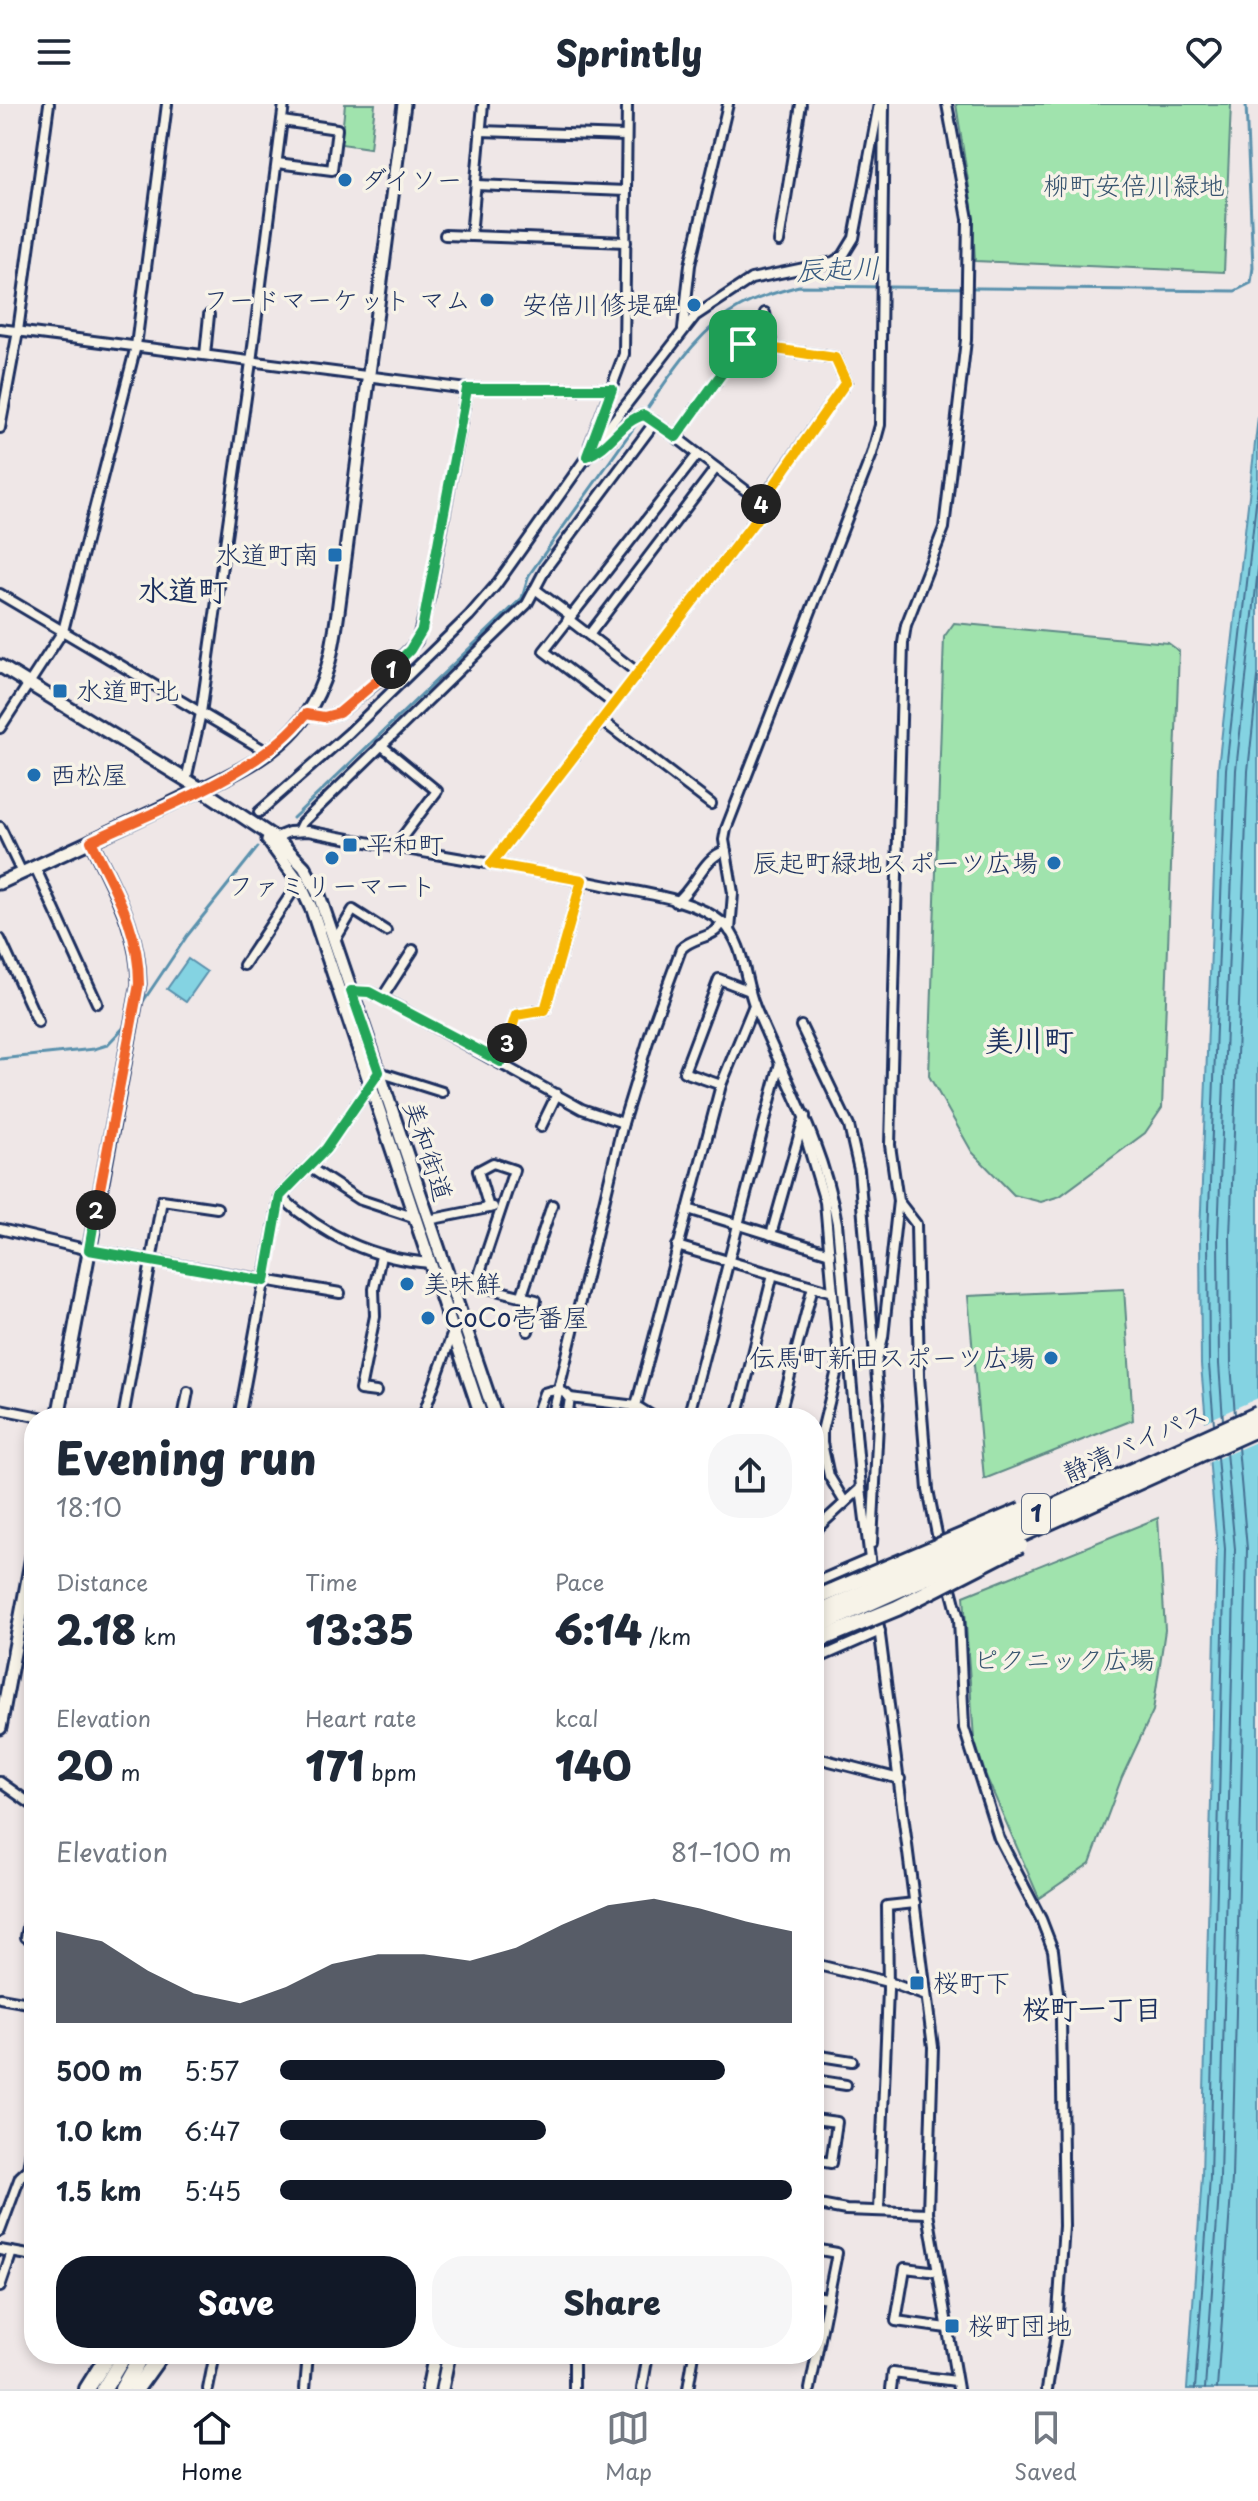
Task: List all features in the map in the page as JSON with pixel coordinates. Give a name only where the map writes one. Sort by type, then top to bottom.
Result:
[{"type":"highway","name":"静清バイパス","points":[[824,1610],[1258,1414]]},
{"type":"highway","name":"静清バイパス","points":[[824,1624],[1258,1428]]},
{"type":"highway","points":[[824,1595],[1009,1515],[1137,1469]]},
{"type":"highway","points":[[824,1638],[897,1608],[1119,1491]]},
{"type":"highway","points":[[87,2389],[103,2364]]},
{"type":"highway","points":[[104,2389],[119,2364]]},
{"type":"highway","points":[[122,2389],[136,2364]]},
{"type":"highway","points":[[136,2389],[155,2364]]},
{"type":"highway","points":[[145,2389],[158,2364]]},
{"type":"street","points":[[0,428],[18,331],[49,104]]},
{"type":"street","points":[[0,728],[63,631],[136,346],[167,104]]},
{"type":"street","points":[[186,780],[201,713],[284,104]]},
{"type":"street","points":[[0,883],[201,789],[269,753],[306,714],[321,685],[333,645],[404,104]]},
{"type":"street","points":[[471,236],[483,104]]},
{"type":"street","points":[[587,456],[624,354],[627,104]]},
{"type":"street","points":[[683,330],[693,251],[728,104]]},
{"type":"street","points":[[779,242],[801,104]]},
{"type":"street","points":[[259,812],[349,733],[469,616],[496,585],[587,456],[695,316],[751,279],[822,265],[843,256],[854,238],[882,104]]},
{"type":"street","points":[[730,931],[733,893],[726,829],[877,441],[881,413],[883,314],[882,104]]},
{"type":"street","points":[[876,1365],[883,1337],[898,1201],[890,1145],[903,643],[906,625],[944,528],[967,318],[968,219],[947,104]]},
{"type":"street","points":[[277,163],[332,170],[337,129],[282,121]]},
{"type":"street","points":[[480,131],[626,136]]},
{"type":"street","points":[[476,185],[626,191]]},
{"type":"street","points":[[445,235],[626,242]]},
{"type":"street","points":[[765,313],[772,347]]},
{"type":"street","points":[[205,355],[209,315]]},
{"type":"street","points":[[0,329],[467,389],[612,389]]},
{"type":"street","points":[[491,864],[761,513],[761,502],[846,382],[835,358],[743,344],[676,437]]},
{"type":"street","points":[[306,714],[324,717],[339,713],[375,684],[417,641],[430,595],[467,389]]},
{"type":"street","points":[[587,456],[601,451],[634,417],[644,415],[761,502]]},
{"type":"street","points":[[298,831],[302,823],[381,745],[520,613],[546,568],[655,422]]},
{"type":"street","points":[[614,704],[544,651],[698,454]]},
{"type":"street","points":[[589,635],[716,468]]},
{"type":"street","points":[[535,589],[638,673]]},
{"type":"street","points":[[0,594],[269,753]]},
{"type":"street","name":"美和街道","points":[[0,666],[201,789],[274,838],[304,867],[319,895],[379,1072],[422,1219],[431,1263],[479,1408]]},
{"type":"street","points":[[601,720],[711,804]]},
{"type":"street","points":[[381,745],[437,791],[394,848]]},
{"type":"street","points":[[0,827],[22,873]]},
{"type":"street","name":"美和街道","points":[[257,827],[278,850],[299,882],[312,910],[371,1084],[422,1219],[448,1278],[493,1408]]},
{"type":"street","points":[[274,838],[298,831],[582,880],[676,902],[710,914],[730,931],[736,941],[754,1005],[781,1061],[830,1184],[837,1223],[861,1488],[933,2047],[928,2213],[957,2385],[893,2373],[891,2389]]},
{"type":"street","points":[[60,1408],[139,974],[139,956],[132,927],[91,841]]},
{"type":"street","points":[[676,902],[688,893],[715,856],[726,851]]},
{"type":"street","points":[[35,867],[97,1003]]},
{"type":"street","points":[[501,1062],[516,1015],[545,1010],[582,880]]},
{"type":"street","points":[[244,965],[299,882]]},
{"type":"street","points":[[334,942],[353,910],[386,931]]},
{"type":"street","points":[[554,1408],[623,1123],[653,1025],[681,949],[687,943],[714,933],[722,923]]},
{"type":"street","points":[[0,939],[38,1022]]},
{"type":"street","points":[[382,998],[413,950]]},
{"type":"street","points":[[721,1085],[684,1072],[719,979],[750,991]]},
{"type":"street","points":[[351,991],[369,992],[382,998],[582,1109],[623,1123]]},
{"type":"street","points":[[636,1406],[721,1085],[754,1005]]},
{"type":"street","points":[[801,1026],[839,1102],[855,1146],[861,1189],[879,1403],[870,1557]]},
{"type":"street","points":[[691,1408],[781,1061]]},
{"type":"street","points":[[241,1408],[280,1196],[326,1149],[379,1072],[442,1092]]},
{"type":"street","points":[[541,1127],[557,1094]]},
{"type":"street","points":[[771,1235],[804,1120]]},
{"type":"street","points":[[804,1120],[823,1194],[839,1362],[824,1411]]},
{"type":"street","points":[[476,1284],[514,1170],[493,1163],[478,1171],[489,1208]]},
{"type":"street","points":[[309,1167],[358,1199],[422,1219],[502,1205]]},
{"type":"street","points":[[280,1196],[322,1229],[348,1244],[381,1256],[431,1263]]},
{"type":"street","points":[[125,1408],[162,1200],[217,1208]]},
{"type":"street","points":[[898,1201],[916,1224],[919,1376],[928,1490],[931,1514],[959,1619],[964,1728],[999,1838],[1041,1919],[1053,1950],[1061,2018],[1064,2226],[1057,2328],[1047,2389]]},
{"type":"street","points":[[522,1295],[552,1205]]},
{"type":"street","points":[[688,1209],[830,1253]]},
{"type":"street","points":[[0,1229],[89,1250],[340,1293]]},
{"type":"street","points":[[677,1246],[833,1292]]},
{"type":"street","points":[[376,1392],[360,1390],[375,1316],[374,1289],[381,1256]]},
{"type":"street","points":[[740,1408],[773,1274]]},
{"type":"street","points":[[448,1278],[536,1300],[528,1331]]},
{"type":"street","points":[[782,1408],[813,1286]]},
{"type":"street","points":[[426,1408],[454,1331]]},
{"type":"street","points":[[539,1408],[544,1393],[559,1390],[570,1398],[639,1408]]},
{"type":"street","points":[[185,1408],[188,1392]]},
{"type":"street","points":[[568,1408],[570,1398]]},
{"type":"street","points":[[0,1409],[24,1414]]},
{"type":"street","points":[[824,1456],[844,1501]]},
{"type":"street","points":[[824,1520],[861,1488]]},
{"type":"street","points":[[824,1578],[870,1557]]},
{"type":"street","points":[[0,1728],[24,1600]]},
{"type":"street","points":[[824,1656],[880,1631]]},
{"type":"street","points":[[824,1758],[900,1779]]},
{"type":"street","points":[[0,1782],[24,1799]]},
{"type":"street","points":[[879,2211],[888,1982],[887,1906],[915,1903]]},
{"type":"street","points":[[824,1966],[888,1982],[926,1996]]},
{"type":"street","points":[[0,1998],[24,2002]]},
{"type":"street","points":[[824,2057],[852,2061]]},
{"type":"street","points":[[824,2082],[846,2085]]},
{"type":"street","points":[[824,2120],[837,2122],[831,2163],[824,2162]]},
{"type":"street","points":[[0,2231],[16,2185],[24,2175]]},
{"type":"street","points":[[824,2206],[846,2210],[928,2213]]},
{"type":"street","points":[[0,2250],[24,2254]]},
{"type":"street","points":[[824,2251],[837,2253],[824,2307]]},
{"type":"street","points":[[0,2287],[12,2252]]},
{"type":"street","points":[[938,2272],[905,2268],[896,2321],[947,2328]]},
{"type":"street","points":[[824,2297],[828,2298]]},
{"type":"street","points":[[208,2389],[213,2364]]},
{"type":"street","points":[[305,2389],[307,2364]]},
{"type":"street","points":[[428,2389],[433,2364]]},
{"type":"street","points":[[442,2389],[447,2364]]},
{"type":"street","points":[[574,2364],[574,2389]]},
{"type":"street","points":[[642,2389],[646,2364]]},
{"type":"street","points":[[688,2389],[692,2364]]},
{"type":"street","points":[[810,2389],[814,2364]]},
{"type":"green space","points":[[345,104],[375,104],[370,148],[341,144]]},
{"type":"green space","name":"柳町安倍川緑地","points":[[956,104],[1231,104],[1224,272],[975,261],[972,206]]},
{"type":"green space","name":"辰起町緑地スポーツ広場","points":[[954,623],[1168,643],[1179,651],[1162,1108],[1145,1133],[1060,1196],[1041,1202],[1014,1195],[972,1152],[929,1076],[944,637]]},
{"type":"green space","name":"伝馬町新田スポーツ広場","points":[[1124,1289],[1133,1420],[984,1479],[968,1296]]},
{"type":"green space","name":"ピクニック広場","points":[[1158,1518],[1165,1630],[1153,1711],[1122,1777],[1090,1863],[1039,1898],[986,1776],[974,1739],[964,1596]]},
{"type":"water","points":[[1258,417],[1258,2389],[1187,2389],[1202,2177],[1217,1548],[1201,1365],[1200,1235],[1218,768]]},
{"type":"water","points":[[188,959],[207,972],[186,1002],[167,989]]},
{"type":"pier","points":[[1258,1398],[1258,1441],[1205,1464],[1202,1423]]},
{"type":"waterway","name":"辰起川","points":[[644,413],[686,354],[725,316],[747,303],[799,286],[1235,291],[1251,283],[1253,267],[1246,104]]},
{"type":"waterway","name":"辰起川","points":[[293,818],[522,598],[529,575],[640,419]]},
{"type":"waterway","points":[[140,1006],[187,936],[258,847]]},
{"type":"waterway","points":[[0,1059],[94,1049],[107,1045],[126,1025]]},
{"type":"place","name":"ダイソー","points":[[345,180]]},
{"type":"place","name":"フードマーケット マム","points":[[487,300]]},
{"type":"place","name":"安倍川修堤碑","points":[[694,305]]},
{"type":"place","name":"水道町南","points":[[335,555]]},
{"type":"place","name":"水道町北","points":[[60,691]]},
{"type":"place","name":"西松屋","points":[[34,775]]},
{"type":"place","name":"平和町","points":[[350,845]]},
{"type":"place","name":"ファミリーマート","points":[[332,858]]},
{"type":"place","name":"辰起町緑地スポーツ広場","points":[[1054,863]]},
{"type":"place","name":"美味鮮","points":[[407,1284]]},
{"type":"place","name":"CoCo壱番屋","points":[[428,1318]]},
{"type":"place","name":"伝馬町新田スポーツ広場","points":[[1051,1358]]},
{"type":"place","name":"桜町下","points":[[917,1983]]},
{"type":"place","name":"桜町団地","points":[[952,2326]]},
{"type":"district","name":"水道町","points":[[183,591]]},
{"type":"district","name":"美川町","points":[[1029,1041]]},
{"type":"district","name":"桜町一丁目","points":[[1092,2009]]},
{"type":"route","points":[[743,344],[835,358],[846,382],[761,502],[761,513],[491,864],[582,880],[545,1010],[516,1015],[501,1062],[369,992],[351,991],[379,1072],[326,1149],[280,1196],[265,1281],[89,1250],[139,984],[139,956],[132,927],[91,841],[258,760],[286,738],[306,714],[324,717],[339,713],[410,650],[422,630],[467,389],[612,389],[587,456],[601,451],[634,417],[644,415],[676,437],[743,344]]}]
